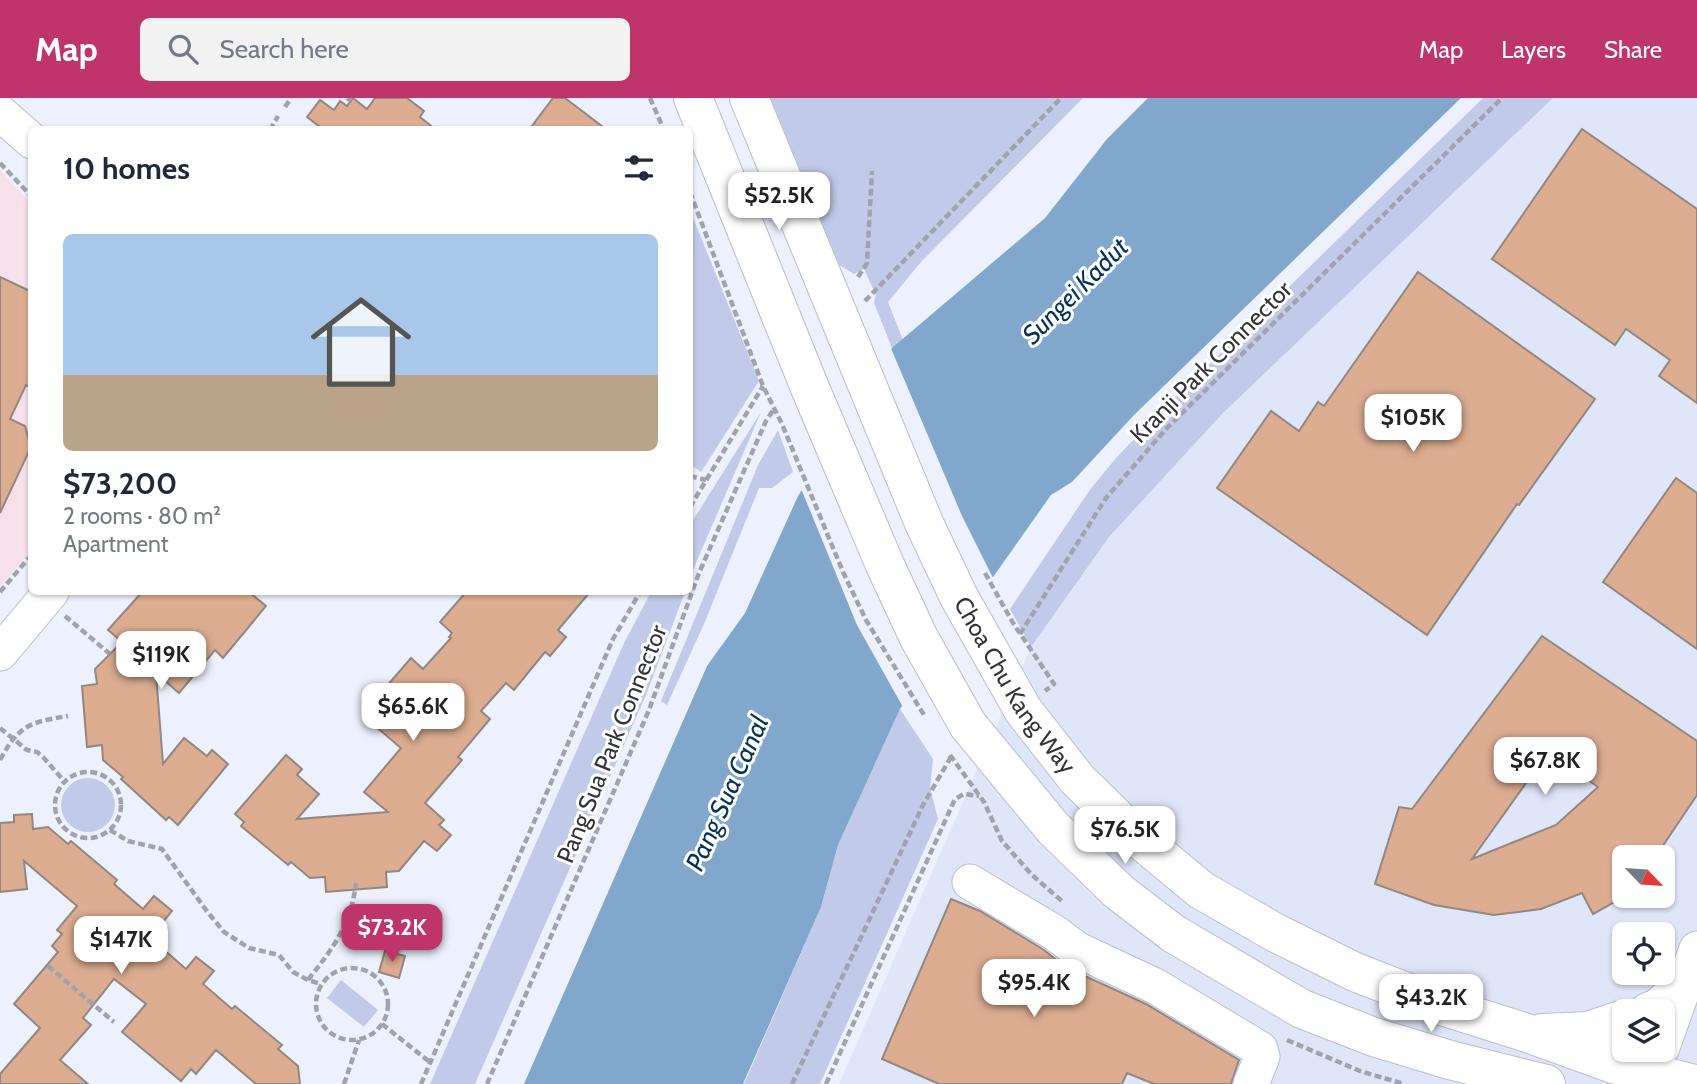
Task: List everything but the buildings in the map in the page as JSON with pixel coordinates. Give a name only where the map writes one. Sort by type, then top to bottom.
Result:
[{"type":"main road","points":[[693,98],[810,388],[919,638],[944,716],[968,725],[1053,828],[1119,892],[1174,934],[1301,1009],[1374,1037],[1534,1083]]},
{"type":"main road","name":"Choa Chu Kang Way","points":[[749,98],[924,523],[959,597],[1005,645],[1023,710],[1077,779],[1131,832],[1200,890],[1276,933],[1355,972],[1442,1006],[1613,1064],[1668,1072]]},
{"type":"main road","points":[[1671,999],[1693,982]]},
{"type":"main road","points":[[1530,1034],[1588,1031],[1612,1023]]},
{"type":"street","points":[[0,113],[28,138]]},
{"type":"street","points":[[0,138],[28,160]]},
{"type":"street","points":[[0,621],[28,589]]},
{"type":"street","points":[[0,653],[56,602]]},
{"type":"street","points":[[970,882],[1055,933],[1076,949],[1155,986],[1260,1049],[1262,1057],[1251,1084]]},
{"type":"street","points":[[1668,1072],[1693,982]]},
{"type":"path","points":[[285,107],[291,98]]},
{"type":"path","points":[[650,98],[662,126]]},
{"type":"path","points":[[844,325],[1060,98]]},
{"type":"path","name":"Kranji Park Connector","points":[[1005,645],[1106,498],[1166,429],[1502,98]]},
{"type":"path","points":[[272,126],[278,116]]},
{"type":"path","points":[[0,163],[28,193]]},
{"type":"path","points":[[858,277],[867,263],[872,171]]},
{"type":"path","points":[[693,200],[763,386],[866,620],[944,716]]},
{"type":"path","points":[[693,502],[763,386]]},
{"type":"path","name":"Pang Sua Park Connector","points":[[693,589],[774,408]]},
{"type":"path","points":[[693,477],[706,480]]},
{"type":"path","points":[[0,592],[28,559]]},
{"type":"path","points":[[421,1084],[613,639],[638,595]]},
{"type":"path","name":"Pang Sua Park Connector","points":[[487,1084],[649,710],[691,595]]},
{"type":"path","points":[[56,602],[110,654]]},
{"type":"path","points":[[1013,623],[1005,645],[1054,684]]},
{"type":"path","points":[[0,760],[12,738],[22,729],[42,720],[68,716]]},
{"type":"path","points":[[0,728],[27,750],[37,752],[65,782]]},
{"type":"path","points":[[792,1084],[923,805],[951,757],[984,802]]},
{"type":"path","points":[[88,772],[101,775],[112,782],[119,793],[121,807],[118,819],[110,830],[89,838],[68,832],[56,813],[58,792],[65,782],[88,772]]},
{"type":"path","points":[[826,1084],[955,799],[964,794],[980,796]]},
{"type":"path","points":[[110,830],[128,841],[162,849],[224,932],[249,948],[279,955],[293,972],[321,984]]},
{"type":"path","points":[[308,980],[346,925],[354,903],[356,883]]},
{"type":"path","points":[[48,966],[114,1022]]},
{"type":"path","points":[[344,969],[358,969],[372,974],[382,983],[387,997],[388,1011],[382,1024],[372,1034],[359,1040],[345,1040],[331,1035],[316,1012],[316,997],[321,984],[331,974],[344,969]]},
{"type":"path","points":[[382,1024],[430,1063]]},
{"type":"path","points":[[344,1084],[359,1040]]},
{"type":"shaded area","points":[[768,98],[1083,98],[921,262],[888,302],[903,340],[892,348],[874,303],[876,295],[864,269],[854,274],[836,263]]},
{"type":"shaded area","points":[[1483,98],[1553,98],[1223,413],[1109,537],[1031,647],[1010,609],[1089,491],[1116,458]]},
{"type":"shaded area","points":[[1553,98],[1697,98],[1697,1084],[839,1084],[1031,647],[1109,537],[1223,413]]},
{"type":"shaded area","points":[[0,170],[28,201],[28,554],[0,588]]},
{"type":"shaded area","points":[[693,217],[759,381],[701,472],[693,466]]},
{"type":"shaded area","points":[[761,412],[693,570],[693,520]]},
{"type":"shaded area","points":[[778,430],[793,472],[772,488],[759,488],[704,624],[667,705],[661,701],[758,465]]},
{"type":"shaded area","points":[[649,595],[684,595],[646,695],[475,1084],[430,1084],[624,643]]},
{"type":"shaded area","points":[[900,709],[933,759],[930,787],[938,819],[820,1084],[744,1084],[821,907],[838,845]]},
{"type":"shaded area","points":[[88,778],[107,786],[115,805],[107,824],[88,832],[69,824],[61,805],[69,786]]},
{"type":"shaded area","points":[[341,980],[378,1010],[364,1027],[327,998]]},
{"type":"water","points":[[1148,98],[1461,98],[1134,415],[1072,482],[1051,495],[900,709],[838,845],[821,907],[743,1084],[524,1084],[707,666],[745,613],[798,496],[892,348],[1045,218],[1107,139]]},
{"type":"pier","points":[[890,346],[962,516],[994,580],[904,709],[857,625],[800,486]]},
{"type":"water label","name":"Sungei Kadut","points":[[1075,291]]},
{"type":"water label","name":"Pang Sua Canal","points":[[727,793]]}]
